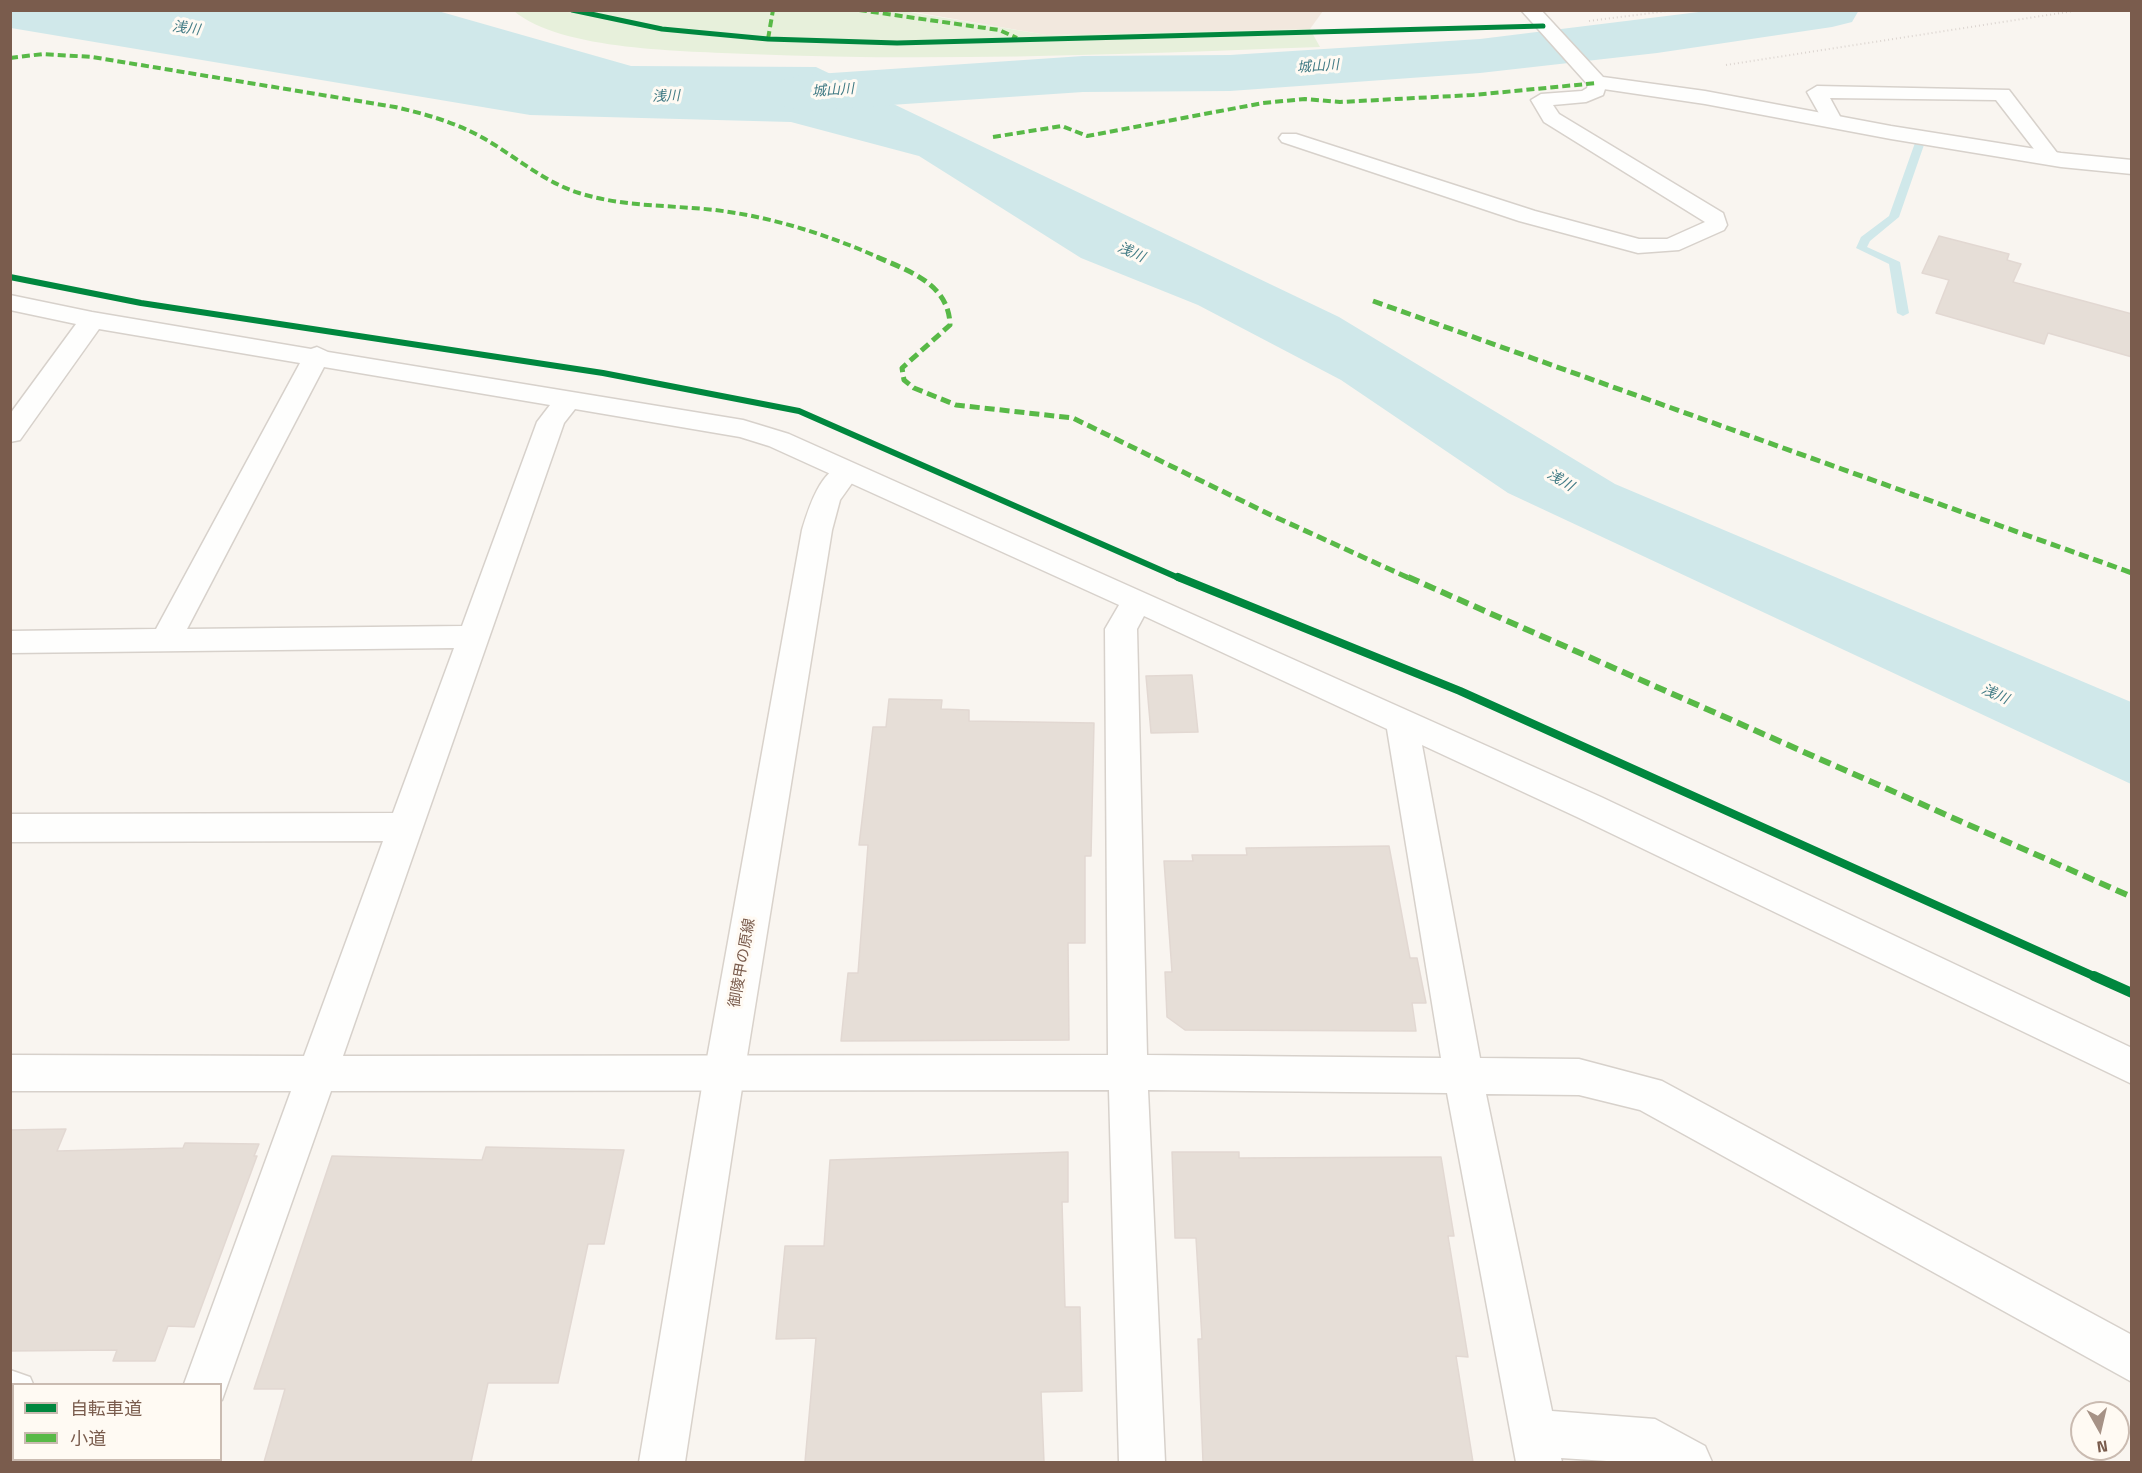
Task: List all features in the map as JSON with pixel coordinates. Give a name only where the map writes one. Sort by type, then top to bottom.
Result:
[{"type":"street","points":[[1536,18],[1594,81],[1665,90],[1887,132],[1944,139],[2103,166],[2132,167]]},
{"type":"street","points":[[10,302],[92,320],[743,429],[778,440],[1140,602],[1791,902],[2132,1067]]},
{"type":"street","points":[[10,434],[92,320]]},
{"type":"street","points":[[165,641],[317,356]]},
{"type":"street","points":[[206,1383],[551,422],[569,399]]},
{"type":"street","name":"御陵甲の原線","points":[[662,1462],[724,1075],[817,530],[826,499],[846,472]]},
{"type":"street","points":[[1140,602],[1128,614],[1121,629],[1128,1072],[1142,1462]]},
{"type":"street","points":[[10,642],[473,637]]},
{"type":"street","points":[[1402,723],[1463,1075],[1536,1448],[1655,1442],[1689,1462]]},
{"type":"street","points":[[10,828],[405,827]]},
{"type":"street","points":[[10,1073],[724,1075],[1128,1072],[1579,1077],[1648,1094],[2132,1360]]},
{"type":"lane","points":[[1288,138],[1527,216],[1638,246],[1671,245],[1716,225],[1715,218],[1551,118],[1541,100],[1586,96],[1596,91],[1594,81]]},
{"type":"lane","points":[[1832,120],[1817,92],[2002,94],[2051,158]]},
{"type":"path","points":[[1536,18],[1675,10]]},
{"type":"path","points":[[1725,65],[2080,10]]},
{"type":"shaded area","points":[[908,11],[1323,11],[1310,29],[1046,35]]},
{"type":"green space","points":[[514,11],[903,11],[1046,35],[1310,29],[1320,47],[963,57],[692,52],[626,46],[562,34],[535,24]]},
{"type":"water","name":"浅川","points":[[10,11],[438,11],[631,66],[816,67],[1339,317],[1615,484],[2131,702],[2131,784],[1508,493],[1341,380],[1198,305],[1081,258],[919,156],[791,122],[530,115],[11,28]]},
{"type":"building","points":[[1939,236],[2009,254],[2007,260],[2021,264],[2013,282],[2132,314],[2132,357],[2048,333],[2044,344],[1936,313],[1949,280],[1922,273]]},
{"type":"building","points":[[1192,675],[1198,732],[1151,733],[1146,676]]},
{"type":"building","points":[[889,699],[942,700],[941,709],[969,710],[969,721],[1094,723],[1091,856],[1085,856],[1085,943],[1068,943],[1069,1040],[841,1041],[848,973],[858,973],[868,845],[859,845],[873,727],[886,727]]},
{"type":"building","points":[[1389,846],[1410,958],[1417,958],[1426,1003],[1412,1003],[1416,1031],[1185,1030],[1167,1017],[1165,972],[1172,972],[1164,861],[1193,861],[1192,855],[1247,855],[1246,848]]},
{"type":"building","points":[[66,1129],[57,1151],[183,1148],[185,1143],[259,1144],[254,1156],[257,1156],[194,1327],[168,1326],[155,1361],[113,1361],[117,1350],[10,1351],[10,1130]]},
{"type":"building","points":[[486,1147],[624,1150],[604,1244],[588,1244],[558,1383],[488,1383],[471,1462],[264,1462],[285,1389],[254,1389],[332,1156],[482,1160]]},
{"type":"building","points":[[1068,1152],[1068,1202],[1062,1202],[1065,1307],[1080,1307],[1082,1391],[1041,1392],[1044,1462],[805,1462],[816,1338],[776,1339],[785,1246],[824,1246],[830,1160]]},
{"type":"building","points":[[1172,1152],[1239,1152],[1239,1158],[1441,1157],[1454,1236],[1448,1236],[1468,1357],[1456,1356],[1473,1462],[1203,1462],[1198,1339],[1202,1339],[1196,1238],[1175,1238]]},
{"type":"waterway","name":"城山川","points":[[802,93],[1083,74],[1230,73],[1480,56],[1657,36],[1832,10]]},
{"type":"waterway","points":[[1903,313],[1894,262],[1861,248],[1865,239],[1894,217],[1920,142]]},
{"type":"marked path","points":[[768,39],[773,10]]},
{"type":"marked path","points":[[859,10],[999,30],[1013,34],[1017,38]]},
{"type":"marked path","points":[[10,58],[43,54],[92,57],[395,107],[436,117],[471,131],[547,178],[579,193],[612,201],[739,213],[784,223],[850,245],[924,280],[934,287],[947,303],[950,325],[902,368],[904,380],[914,388],[956,405],[1073,418],[1273,516],[1420,583],[2132,897]]},
{"type":"marked path","points":[[993,137],[1062,126],[1087,136],[1263,103],[1305,99],[1340,102],[1473,95],[1597,83]]},
{"type":"marked path","points":[[1373,301],[2132,573]]},
{"type":"cycle path","points":[[572,10],[662,29],[768,39],[897,43],[1543,26]]},
{"type":"cycle path","points":[[10,277],[141,303],[603,373],[799,411],[1241,605],[1460,691],[2132,993]]}]
